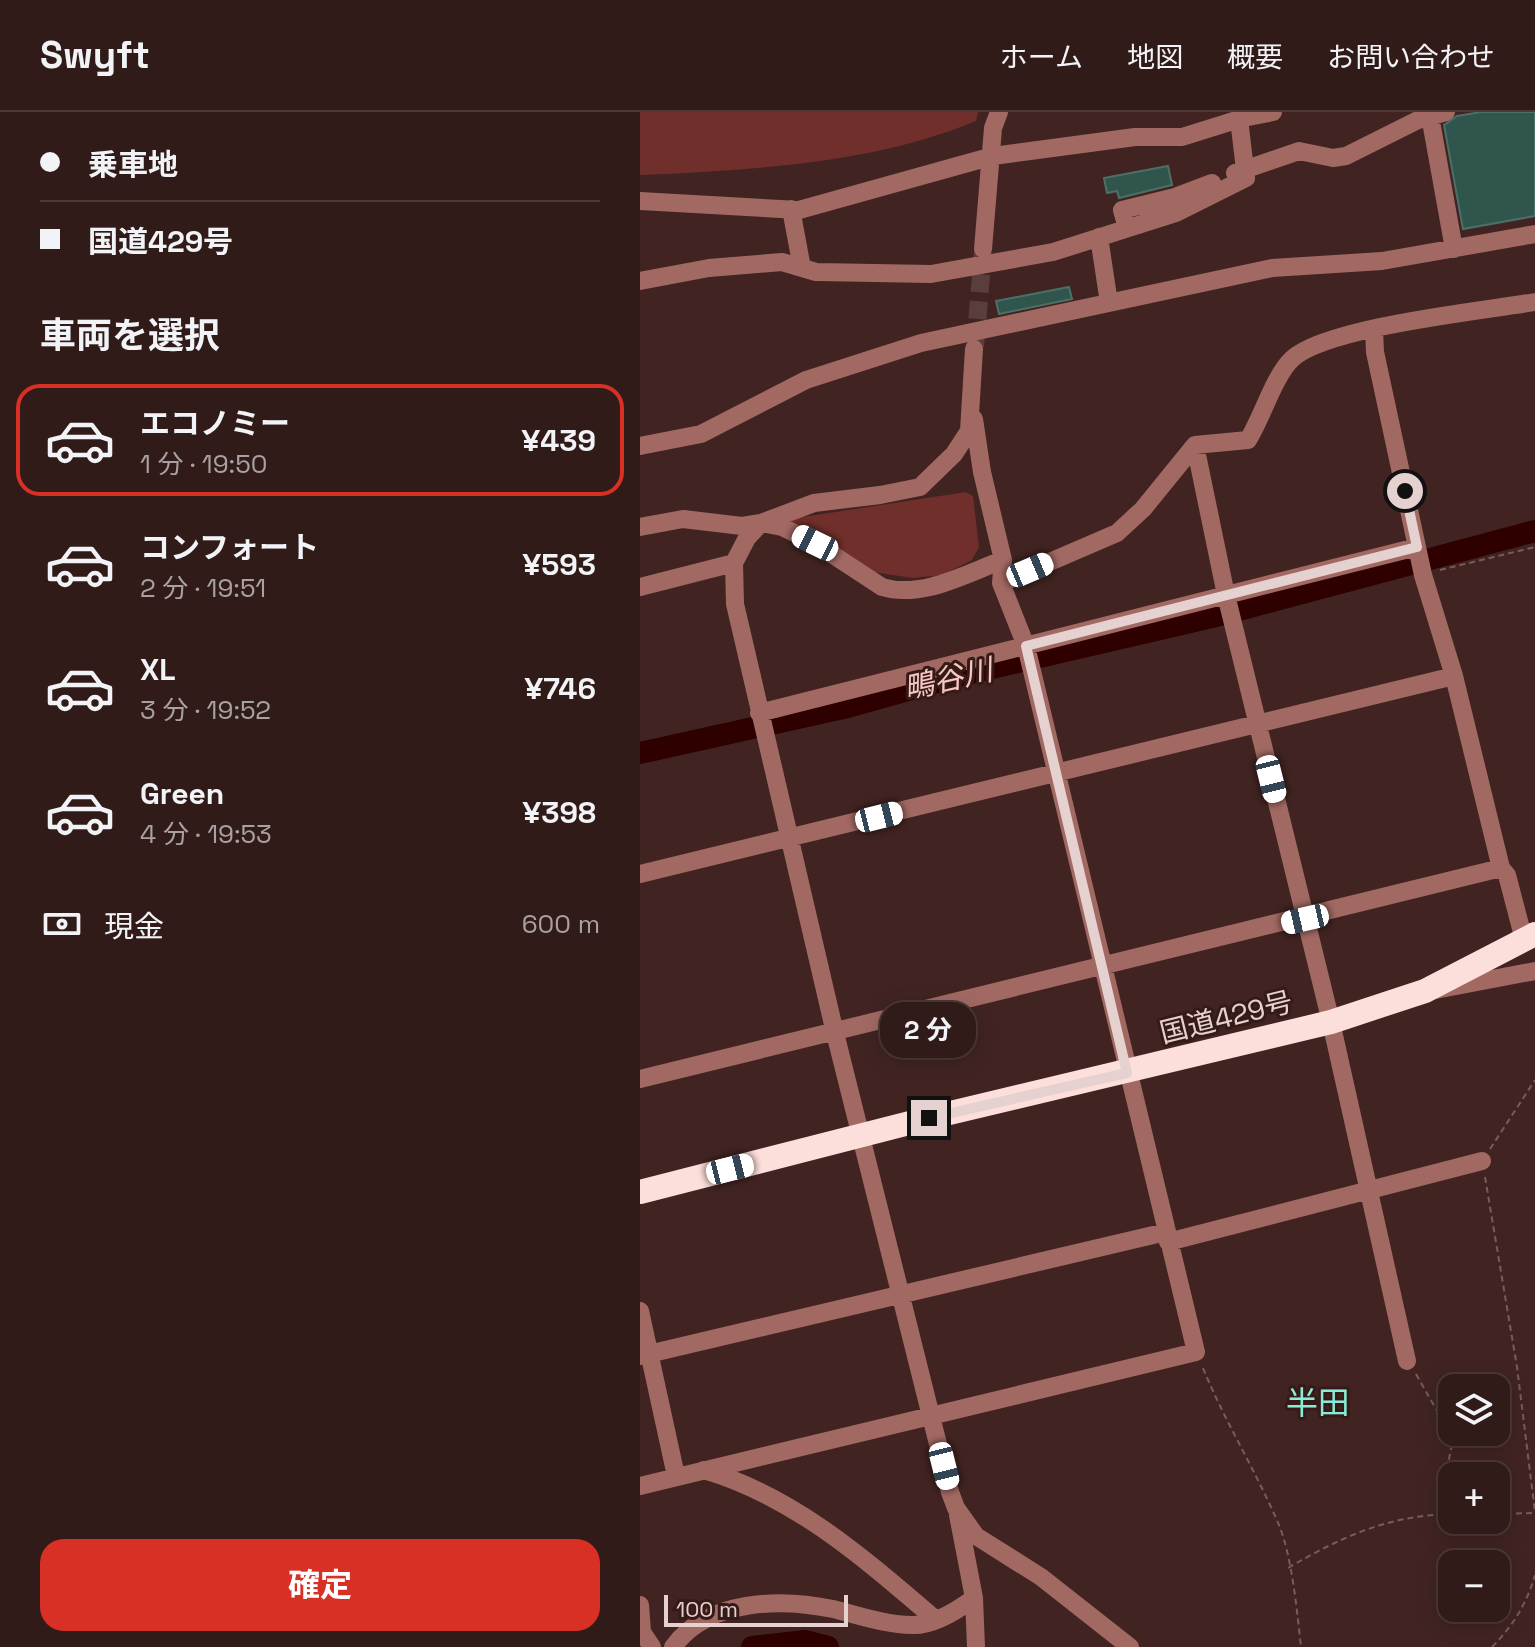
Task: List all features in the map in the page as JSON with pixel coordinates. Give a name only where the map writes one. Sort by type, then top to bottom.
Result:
[{"type":"highway","name":"国道429号","points":[[640,1192],[929,1118],[1331,1022],[1425,991],[1529,937]]},
{"type":"street","points":[[983,249],[993,128],[999,112]]},
{"type":"street","points":[[640,211],[792,214],[993,156],[1135,137],[1182,137],[1273,112]]},
{"type":"street","points":[[1245,170],[1299,151],[1333,158],[1346,156],[1438,114],[1454,249]]},
{"type":"street","points":[[640,281],[709,268],[782,262],[816,272],[931,274],[1053,252],[1176,213],[1246,178],[1239,119]]},
{"type":"street","points":[[640,201],[792,214]]},
{"type":"street","points":[[792,214],[802,268]]},
{"type":"street","points":[[640,446],[701,434],[806,380],[921,343],[1272,268],[1382,261],[1535,234]]},
{"type":"street","points":[[1099,237],[1109,303]]},
{"type":"street","points":[[1001,583],[1117,533],[1143,509],[1195,445],[1248,440],[1289,361],[1309,346],[1374,329],[1535,302]]},
{"type":"street","points":[[1374,329],[1375,352],[1423,575],[1454,676],[1501,868],[1507,875],[1529,937]]},
{"type":"street","points":[[640,527],[683,519],[742,526],[761,523],[814,503],[920,487],[954,454],[969,431],[974,349]]},
{"type":"street","points":[[640,1486],[1196,1352],[1026,646],[1001,583],[1003,560],[982,472],[972,405]]},
{"type":"street","points":[[1195,445],[1226,595],[1331,1022],[1407,1361]]},
{"type":"street","points":[[761,523],[782,527],[815,543],[849,568],[894,591],[919,591],[1003,560]]},
{"type":"street","points":[[761,523],[747,538],[734,563],[735,604],[835,1033],[956,1508],[974,1598],[976,1647]]},
{"type":"street","points":[[759,713],[1417,547]]},
{"type":"street","points":[[640,587],[734,563]]},
{"type":"street","points":[[640,874],[1454,676]]},
{"type":"street","points":[[640,1079],[1305,919],[1501,868]]},
{"type":"street","points":[[1425,991],[1464,987],[1535,971]]},
{"type":"street","points":[[644,1354],[1167,1237],[1482,1161]]},
{"type":"street","points":[[640,1311],[644,1354],[676,1476]]},
{"type":"street","points":[[704,1470],[750,1486],[797,1511],[892,1582],[935,1619]]},
{"type":"street","points":[[956,1508],[976,1536],[1041,1577],[1130,1647]]},
{"type":"street","points":[[673,1647],[705,1619],[726,1610],[777,1603],[829,1608],[913,1625],[935,1619],[974,1598]]},
{"type":"street","points":[[640,1605],[642,1632],[652,1647]]},
{"type":"path","points":[[1423,575],[1535,547]]},
{"type":"path","points":[[1510,1513],[1535,1512],[1517,1367],[1482,1161],[1535,1080]]},
{"type":"path","points":[[1196,1352],[1222,1415],[1279,1525],[1301,1647]]},
{"type":"path","points":[[1407,1361],[1453,1439],[1448,1462]]},
{"type":"path","points":[[1288,1568],[1340,1537],[1387,1523],[1438,1514]]},
{"type":"path","points":[[1492,1647],[1516,1619],[1529,1595],[1535,1575]]},
{"type":"shaded area","points":[[640,112],[978,112],[976,121],[895,147],[854,156],[768,167],[640,175]]},
{"type":"shaded area","points":[[966,492],[973,496],[979,547],[972,560],[942,575],[913,578],[860,570],[789,525],[790,519]]},
{"type":"building","points":[[1481,112],[1535,112],[1535,216],[1463,229],[1444,125],[1457,116]]},
{"type":"building","points":[[1168,166],[1172,185],[1119,198],[1117,191],[1107,193],[1104,178]]},
{"type":"building","points":[[1069,287],[1072,299],[999,314],[996,301]]},
{"type":"waterway","name":"鴫谷川","points":[[640,753],[848,707],[966,674],[1212,617],[1535,531]]},
{"type":"waterway","points":[[752,1647],[805,1641],[828,1647]]},
{"type":"tunnel","points":[[975,346],[983,252]]},
{"type":"district","name":"半田","points":[[1318,1403]]},
{"type":"route","points":[[929,1118],[1127,1073],[1026,646],[1417,547],[1405,491]]}]
